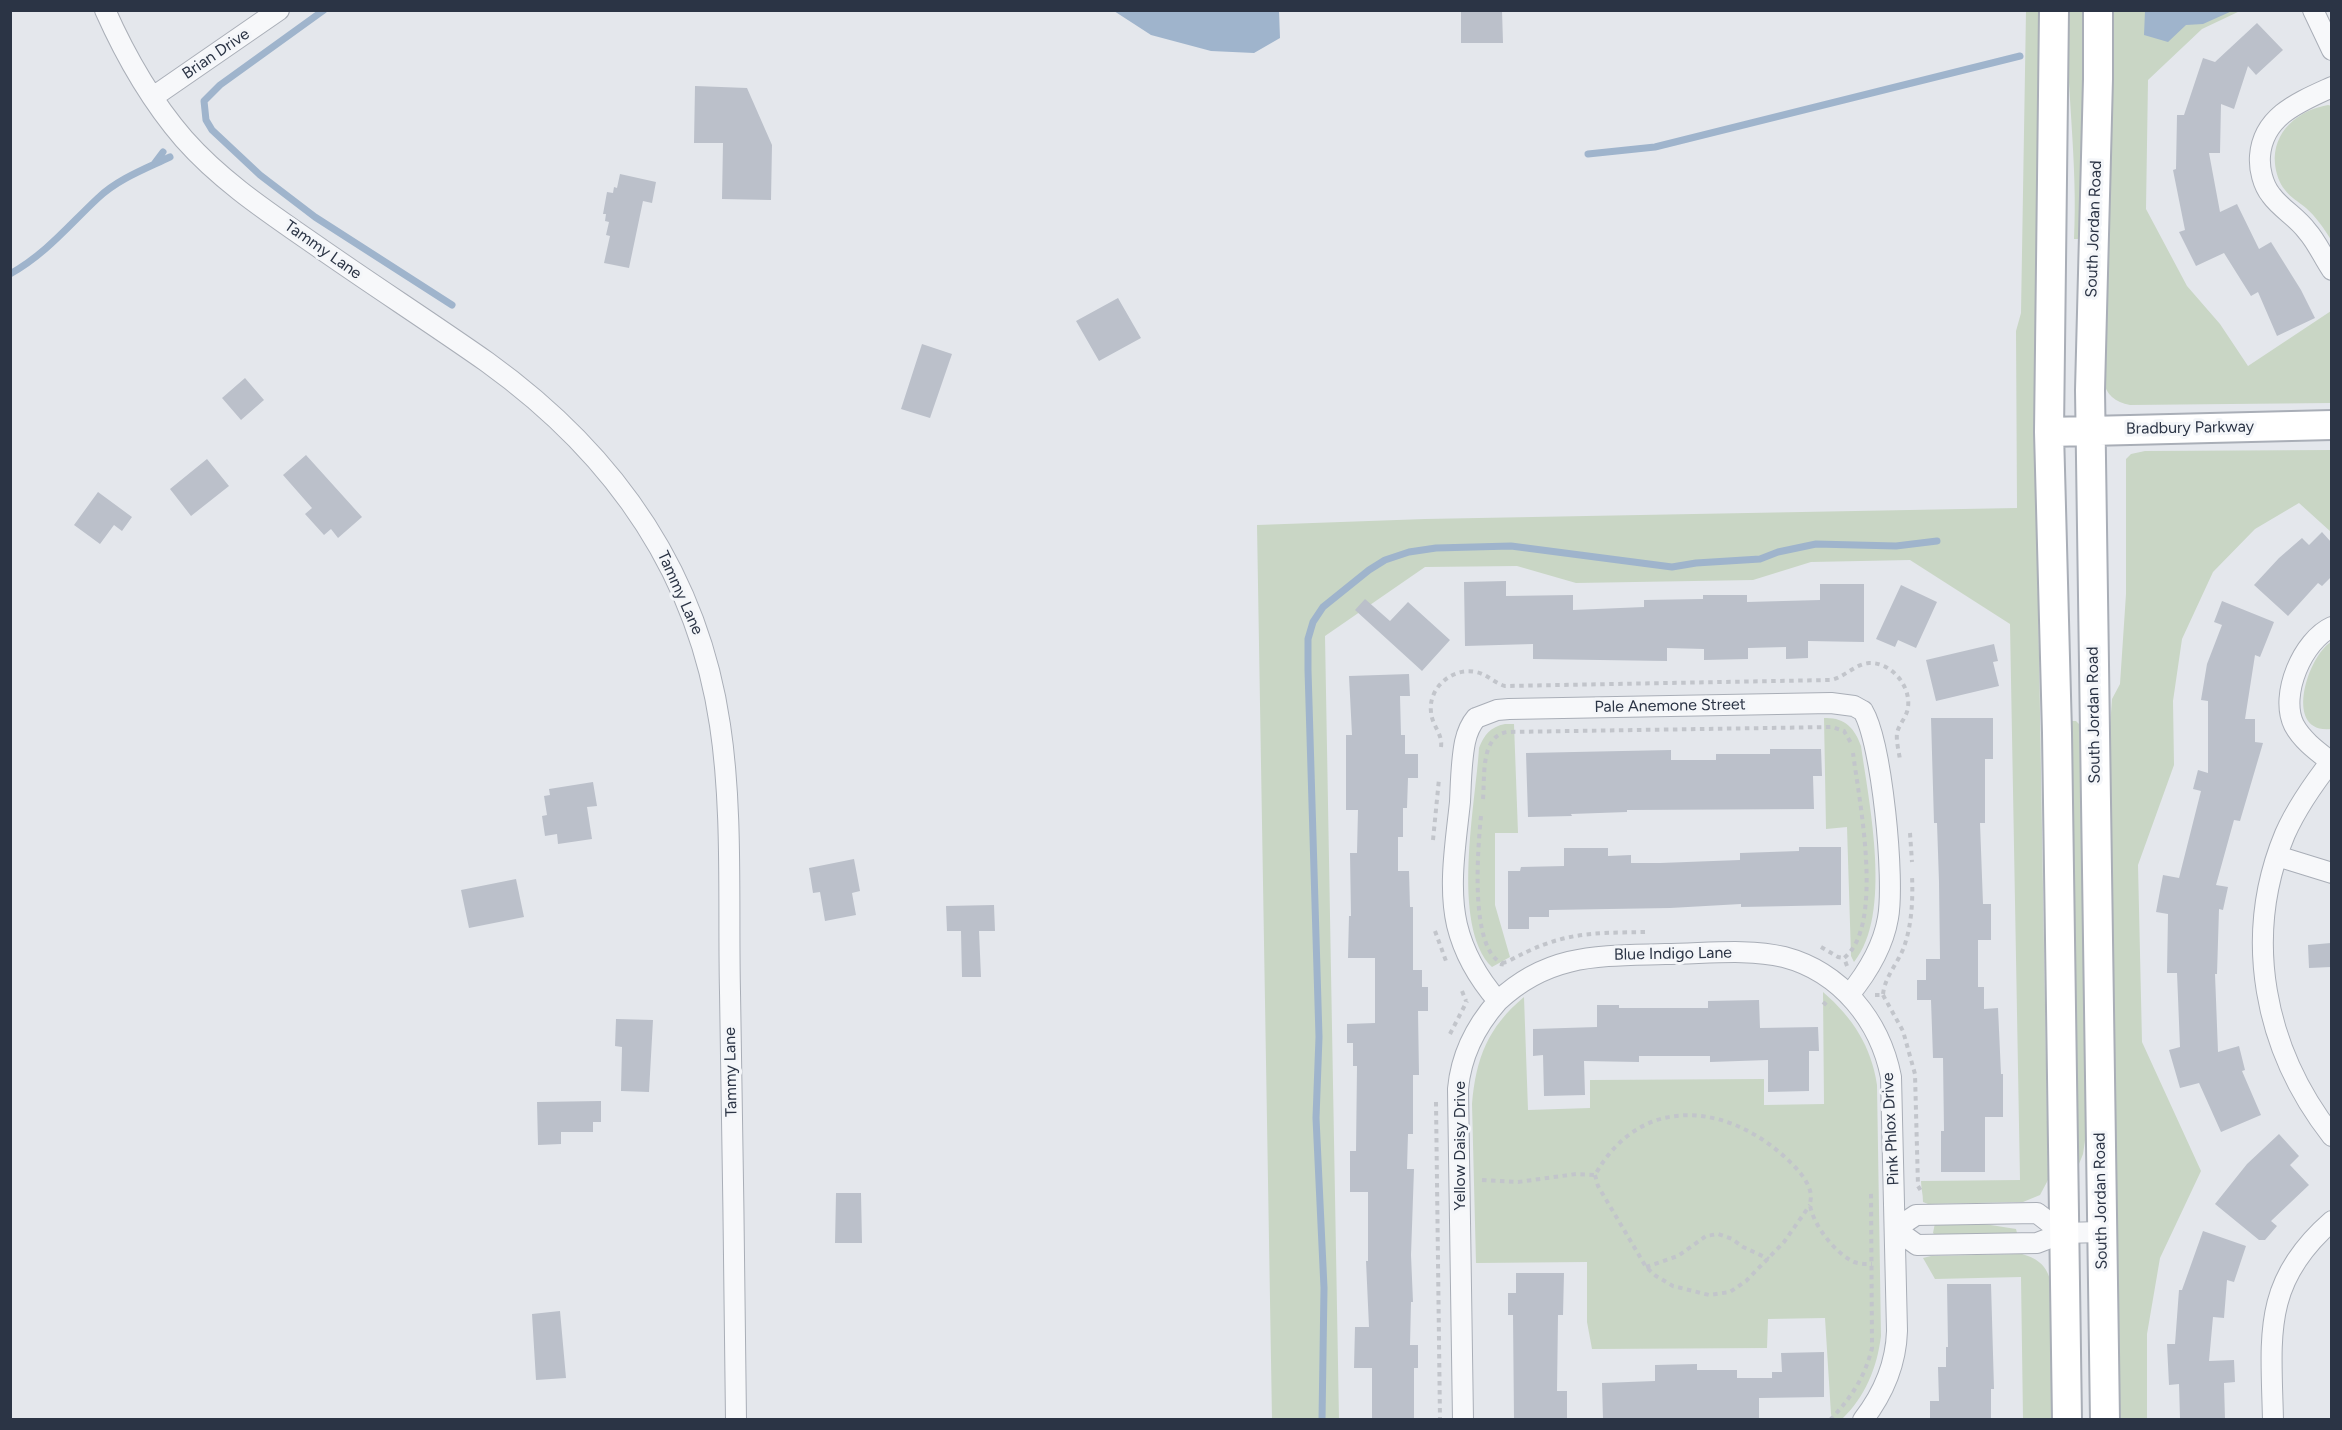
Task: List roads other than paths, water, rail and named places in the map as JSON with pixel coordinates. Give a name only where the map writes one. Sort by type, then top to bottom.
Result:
[{"type":"main road","points":[[2054,10],[2049,432],[2067,1419]]},
{"type":"main road","name":"South Jordan Road","points":[[2098,10],[2090,431],[2105,1419]]},
{"type":"main road","name":"Bradbury Parkway","points":[[2049,432],[2331,425]]},
{"type":"street","name":"Tammy Lane","points":[[105,10],[118,38],[153,97],[185,140],[253,201],[487,362],[562,423],[601,464],[630,501],[654,537],[679,584],[699,634],[711,680],[723,756],[727,829],[736,1419]]},
{"type":"street","name":"Brian Drive","points":[[153,97],[279,10]]},
{"type":"street","points":[[2313,10],[2331,50]]},
{"type":"street","points":[[2331,87],[2291,107],[2274,121],[2264,137],[2260,160],[2264,180],[2271,195],[2310,233],[2331,270]]},
{"type":"street","points":[[2331,627],[2316,636],[2307,647],[2295,675],[2289,698],[2293,723],[2311,746],[2331,761],[2296,812],[2277,856],[2264,925],[2263,968],[2268,1005],[2278,1037],[2296,1080],[2331,1136]]},
{"type":"street","name":"Pale Anemone Street","points":[[1498,1001],[1471,964],[1455,912],[1455,855],[1465,744],[1471,723],[1471,711],[1831,703],[1866,706],[1876,749],[1888,838],[1890,900],[1888,917],[1879,948],[1868,970],[1849,995]]},
{"type":"street","points":[[2277,856],[2331,873]]},
{"type":"street","name":"Blue Indigo Lane","points":[[1498,1001],[1535,974],[1557,963],[1604,956],[1735,953],[1791,959],[1819,972],[1849,995]]},
{"type":"street","name":"Pink Phlox Drive","points":[[1849,995],[1860,1006],[1874,1029],[1885,1052],[1891,1077],[1896,1346],[1882,1392],[1863,1419]]},
{"type":"street","name":"Yellow Daisy Drive","points":[[1463,1419],[1458,1089],[1469,1045],[1483,1019],[1498,1001]]},
{"type":"street","points":[[2063,1233],[2037,1214],[1916,1215],[1895,1229],[1917,1245],[2037,1243],[2063,1233],[2101,1232]]},
{"type":"street","points":[[2273,1419],[2271,1338],[2276,1304],[2298,1255],[2331,1221]]},
{"type":"water","points":[[2145,10],[2232,11],[2203,24],[2186,25],[2168,42],[2144,35]]},
{"type":"water","points":[[1114,11],[1279,11],[1280,38],[1254,53],[1211,51],[1151,35]]},
{"type":"waterway","points":[[324,10],[220,85],[204,101],[206,120],[212,130],[260,175],[315,217],[452,305]]},
{"type":"waterway","points":[[1588,154],[1655,147],[2020,56]]},
{"type":"waterway","points":[[154,164],[163,152]]},
{"type":"waterway","points":[[10,274],[46,248],[114,185],[170,157]]},
{"type":"waterway","points":[[1322,1420],[1324,1288],[1316,1118],[1319,1037],[1308,639],[1313,622],[1323,607],[1385,560],[1409,552],[1436,548],[1511,546],[1672,567],[1696,563],[1760,559],[1778,552],[1816,544],[1896,546],[1937,541]]}]
